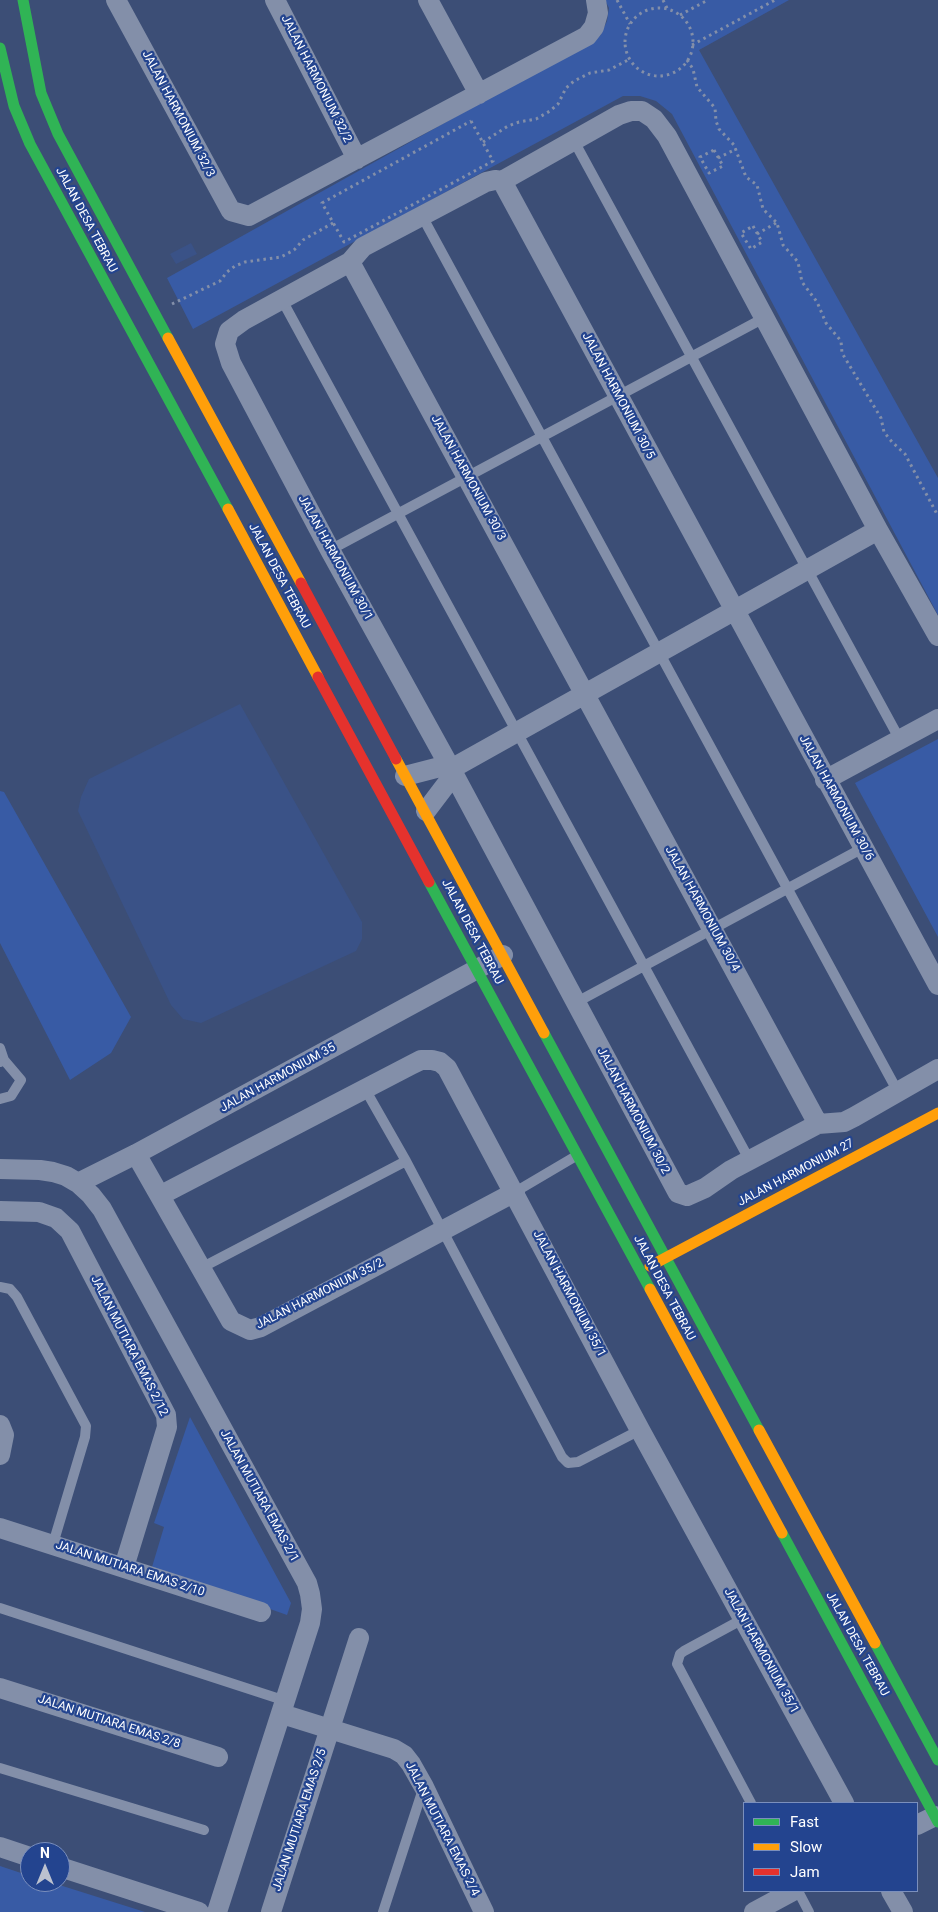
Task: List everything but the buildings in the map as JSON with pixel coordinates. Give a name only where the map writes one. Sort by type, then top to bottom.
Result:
[{"type":"street","name":"JALAN DESA TEBRAU","points":[[23,0],[41,93],[58,134],[938,1760]]},
{"type":"street","name":"JALAN HARMONIUM 32/3","points":[[116,0],[231,211],[250,216],[357,159]]},
{"type":"street","name":"JALAN HARMONIUM 32/2","points":[[275,0],[357,159]]},
{"type":"street","points":[[428,0],[479,94]]},
{"type":"street","points":[[357,159],[587,36],[594,27],[597,7]]},
{"type":"street","name":"JALAN DESA TEBRAU","points":[[0,48],[14,106],[30,144],[86,250],[936,1819]]},
{"type":"street","points":[[282,300],[350,262],[363,247],[486,182],[502,181],[619,115],[631,111],[642,111],[654,119],[667,136],[878,530],[938,636]]},
{"type":"street","name":"JALAN HARMONIUM 30/5","points":[[502,181],[734,610]]},
{"type":"street","points":[[86,250],[114,235]]},
{"type":"street","name":"JALAN HARMONIUM 30/3","points":[[350,262],[585,694]]},
{"type":"street","name":"JALAN HARMONIUM 30/1","points":[[282,300],[244,320],[229,331],[225,344],[231,363],[330,550],[451,769]]},
{"type":"street","points":[[405,776],[440,767],[451,769],[878,530]]},
{"type":"street","name":"JALAN HARMONIUM 30/6","points":[[734,610],[938,985]]},
{"type":"street","name":"JALAN HARMONIUM 30/4","points":[[585,694],[818,1124]]},
{"type":"street","points":[[825,780],[938,719]]},
{"type":"street","points":[[426,811],[448,782],[451,769]]},
{"type":"street","name":"JALAN HARMONIUM 30/2","points":[[451,769],[678,1193],[687,1196],[696,1192],[730,1170],[818,1124],[844,1122],[854,1118],[938,1069]]},
{"type":"street","name":"JALAN HARMONIUM 35","points":[[78,1183],[136,1154],[503,955]]},
{"type":"street","name":"JALAN HARMONIUM 35/1","points":[[161,1195],[421,1060],[440,1062],[448,1068],[640,1430],[843,1802]]},
{"type":"street","name":"JALAN HARMONIUM 27","points":[[640,1271],[938,1113]]},
{"type":"street","name":"JALAN HARMONIUM 35/2","points":[[136,1154],[161,1195],[231,1322],[250,1330],[262,1327],[515,1192]]},
{"type":"street","name":"JALAN MUTIARA EMAS 2/1","points":[[0,1169],[53,1172],[78,1183],[102,1209],[306,1583],[312,1609],[310,1623],[217,1912]]},
{"type":"street","name":"JALAN MUTIARA EMAS 2/12","points":[[0,1211],[39,1212],[56,1218],[70,1231],[166,1415],[167,1426],[124,1567]]},
{"type":"street","points":[[0,1425],[4,1439],[0,1455]]},
{"type":"street","name":"JALAN MUTIARA EMAS 2/10","points":[[0,1528],[261,1612]]},
{"type":"street","points":[[815,1596],[841,1581]]},
{"type":"street","name":"JALAN MUTIARA EMAS 2/5","points":[[270,1912],[358,1638]]},
{"type":"street","name":"JALAN MUTIARA EMAS 2/8","points":[[0,1688],[218,1757]]},
{"type":"street","name":"JALAN MUTIARA EMAS 2/4","points":[[284,1708],[330,1729],[399,1752],[408,1759],[424,1787],[484,1912]]},
{"type":"street","points":[[918,1826],[936,1819]]},
{"type":"street","points":[[0,1847],[20,1854]]},
{"type":"street","points":[[70,1870],[194,1910]]},
{"type":"street","points":[[754,1912],[791,1892]]},
{"type":"street","points":[[893,1892],[903,1912]]},
{"type":"lane","points":[[574,141],[900,740]]},
{"type":"lane","points":[[422,216],[898,1092]]},
{"type":"lane","points":[[282,300],[750,1160]]},
{"type":"lane","points":[[330,550],[764,318]]},
{"type":"lane","points":[[575,1003],[863,848]]},
{"type":"lane","points":[[0,1048],[2,1061],[21,1080],[11,1096],[0,1099]]},
{"type":"lane","points":[[365,1089],[406,1161],[562,1457],[568,1464],[578,1462],[640,1430]]},
{"type":"lane","name":"JALAN HARMONIUM 35/2","points":[[515,1192],[577,1155]]},
{"type":"lane","points":[[200,1268],[406,1161]]},
{"type":"lane","points":[[0,1287],[10,1290],[17,1297],[86,1426],[85,1437],[53,1544]]},
{"type":"lane","points":[[0,1608],[284,1708]]},
{"type":"lane","points":[[743,1619],[684,1651],[680,1654],[677,1664],[750,1802]]},
{"type":"lane","points":[[0,1768],[204,1830]]},
{"type":"lane","points":[[383,1912],[424,1787]]},
{"type":"lane","points":[[799,1892],[809,1912]]},
{"type":"path","points":[[617,0],[630,25]]},
{"type":"path","points":[[663,0],[668,10]]},
{"type":"path","points":[[680,15],[708,0]]},
{"type":"path","points":[[692,46],[775,0]]},
{"type":"path","points":[[654,8],[668,10],[680,15],[693,37],[687,60],[672,73],[654,75],[638,68],[630,59],[625,46],[625,37],[630,25],[638,15],[654,8]]},
{"type":"path","points":[[483,142],[508,126],[536,119],[550,111],[558,104],[566,88],[574,81],[590,73],[609,70],[630,59]]},
{"type":"path","points":[[687,60],[693,69],[697,88],[715,108],[719,129],[736,149],[746,177],[757,185],[763,209],[777,222],[782,245],[798,262],[802,282],[817,302],[826,323],[841,341],[842,353],[881,418],[884,432],[904,454],[938,516]]},
{"type":"path","points":[[471,121],[493,160],[344,242],[333,223],[322,203],[471,121]]},
{"type":"path","points":[[718,158],[736,149]]},
{"type":"path","points":[[714,150],[718,158],[723,166],[709,173],[700,157],[714,150]]},
{"type":"path","points":[[757,234],[777,222]]},
{"type":"path","points":[[155,312],[220,281],[227,272],[245,262],[281,257],[294,250],[303,240],[333,223]]},
{"type":"path","points":[[753,226],[757,234],[762,242],[751,249],[742,233],[753,226]]},
{"type":"shaded area","points":[[605,0],[789,0],[699,50],[938,478],[938,615],[672,114],[656,101],[640,96],[623,96],[193,329],[167,278],[600,36],[607,21],[609,8]]},
{"type":"shaded area","points":[[191,243],[197,254],[176,264],[170,254]]},
{"type":"shaded area","points":[[240,704],[362,922],[362,939],[356,951],[201,1023],[183,1019],[171,1005],[78,811],[81,797],[89,779]]},
{"type":"shaded area","points":[[938,739],[938,937],[855,783]]},
{"type":"shaded area","points":[[0,791],[4,792],[131,1017],[111,1053],[70,1080],[0,943]]},
{"type":"shaded area","points":[[190,1417],[291,1603],[287,1615],[152,1567],[164,1527],[154,1523]]},
{"type":"shaded area","points":[[0,1866],[20,1873],[20,1892],[70,1892],[70,1888],[145,1912],[0,1912]]},
{"type":"traffic: fast","points":[[23,0],[41,93],[58,134],[168,338]]},
{"type":"traffic: fast","points":[[0,48],[14,106],[30,144],[228,509]]},
{"type":"traffic: fast","points":[[429,882],[650,1289]]},
{"type":"traffic: fast","points":[[544,1033],[759,1430]]},
{"type":"traffic: fast","points":[[782,1533],[938,1822]]},
{"type":"traffic: fast","points":[[875,1643],[938,1760]]},
{"type":"traffic: slow","points":[[168,338],[301,583]]},
{"type":"traffic: slow","points":[[228,509],[318,677]]},
{"type":"traffic: slow","points":[[396,759],[544,1033]]},
{"type":"traffic: slow","points":[[650,1266],[938,1113]]},
{"type":"traffic: slow","points":[[650,1289],[782,1533]]},
{"type":"traffic: slow","points":[[759,1430],[875,1643]]},
{"type":"traffic: jam","points":[[301,583],[396,759]]},
{"type":"traffic: jam","points":[[318,677],[429,882]]}]
